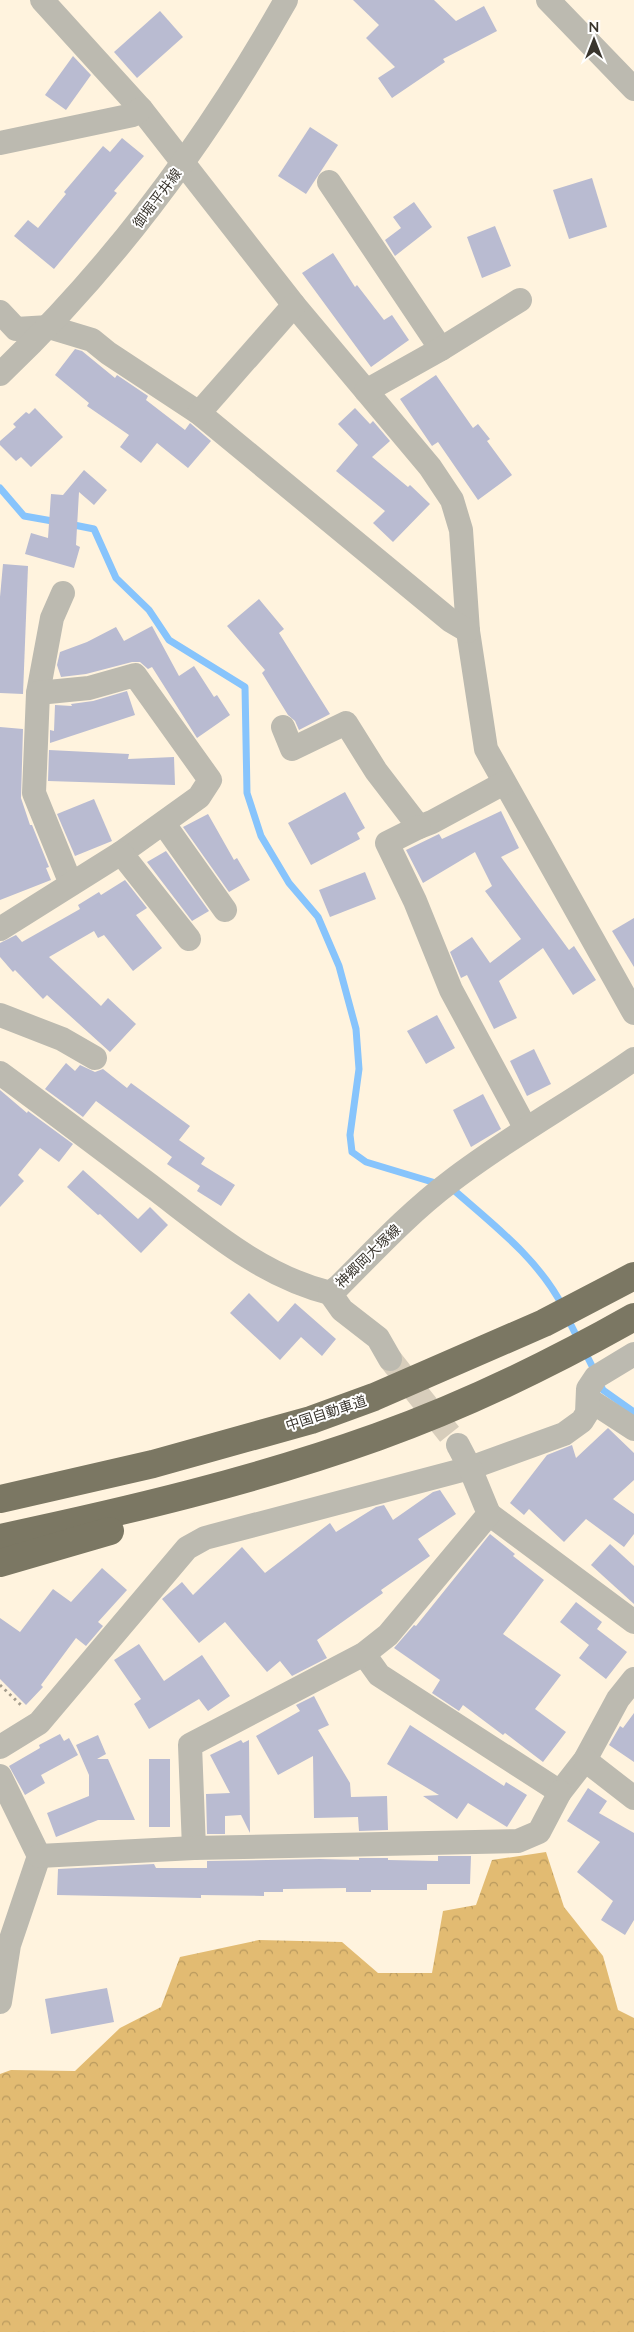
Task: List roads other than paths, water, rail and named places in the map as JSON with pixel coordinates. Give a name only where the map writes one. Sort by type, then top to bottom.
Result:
[{"type":"highway","name":"中国自動車道","points":[[0,1500],[153,1464],[310,1420],[374,1397],[544,1323],[634,1276]]},
{"type":"highway","points":[[0,1563],[231,1495],[475,1398],[562,1358],[634,1317]]},
{"type":"highway","points":[[0,1538],[178,1497],[314,1458],[378,1436]]},
{"type":"street","points":[[42,0],[141,109],[182,164],[294,305],[430,468],[452,500],[461,530],[468,631],[486,749],[634,1013]]},
{"type":"street","name":"御堀平井線","points":[[0,374],[49,327],[112,256],[182,164],[236,84],[286,0]]},
{"type":"street","points":[[548,0],[634,89]]},
{"type":"street","points":[[0,144],[133,115],[141,109]]},
{"type":"street","points":[[329,182],[441,349]]},
{"type":"street","points":[[366,391],[441,349],[520,300]]},
{"type":"street","points":[[199,413],[294,305]]},
{"type":"street","points":[[0,312],[16,329],[49,327],[92,340],[108,353],[199,413],[383,566],[451,621],[468,631]]},
{"type":"street","points":[[63,593],[52,618],[38,693],[34,793],[71,884]]},
{"type":"street","points":[[0,929],[164,824],[199,798],[210,780],[135,675],[89,688],[38,693]]},
{"type":"street","points":[[284,727],[292,749],[346,723],[376,771],[419,827]]},
{"type":"street","points":[[504,783],[432,822],[387,843],[415,901],[451,990],[526,1129]]},
{"type":"street","points":[[164,824],[225,910]]},
{"type":"street","points":[[120,852],[189,939]]},
{"type":"street","points":[[0,1015],[62,1040],[95,1058]]},
{"type":"street","name":"神郷岡大塚線","points":[[0,1072],[222,1240],[270,1271],[311,1288],[330,1293],[413,1212],[445,1186],[526,1129],[634,1060]]},
{"type":"street","points":[[330,1293],[342,1310],[378,1338],[390,1359]]},
{"type":"street","points":[[0,1747],[39,1723],[187,1548],[205,1538],[470,1468],[564,1434],[582,1421],[587,1413],[588,1389],[596,1376],[634,1354]]},
{"type":"street","points":[[588,1399],[634,1429]]},
{"type":"street","points":[[458,1445],[470,1468],[489,1514],[634,1622]]},
{"type":"street","points":[[194,1848],[190,1745],[364,1654],[388,1635],[489,1514]]},
{"type":"street","points":[[364,1654],[379,1676],[560,1792]]},
{"type":"street","points":[[39,1856],[194,1848],[518,1841],[539,1832],[560,1792],[585,1760],[618,1699],[634,1679]]},
{"type":"street","points":[[585,1760],[634,1798]]},
{"type":"street","points":[[0,1776],[39,1856],[9,1945],[0,2002]]},
{"type":"waterway","points":[[0,488],[24,516],[58,522]]},
{"type":"waterway","points":[[69,524],[94,529],[116,578],[149,610],[169,640],[245,687],[247,793],[261,836],[289,883],[318,917],[339,966],[356,1029],[359,1069],[350,1135],[352,1152],[366,1162],[439,1184]]},
{"type":"waterway","points":[[449,1188],[486,1218],[529,1259],[542,1274],[563,1307]]},
{"type":"waterway","points":[[567,1317],[579,1341]]},
{"type":"waterway","points":[[584,1350],[595,1372]]},
{"type":"waterway","points":[[599,1382],[603,1390],[634,1412]]},
{"type":"tunnel","points":[[390,1359],[458,1445]]}]
